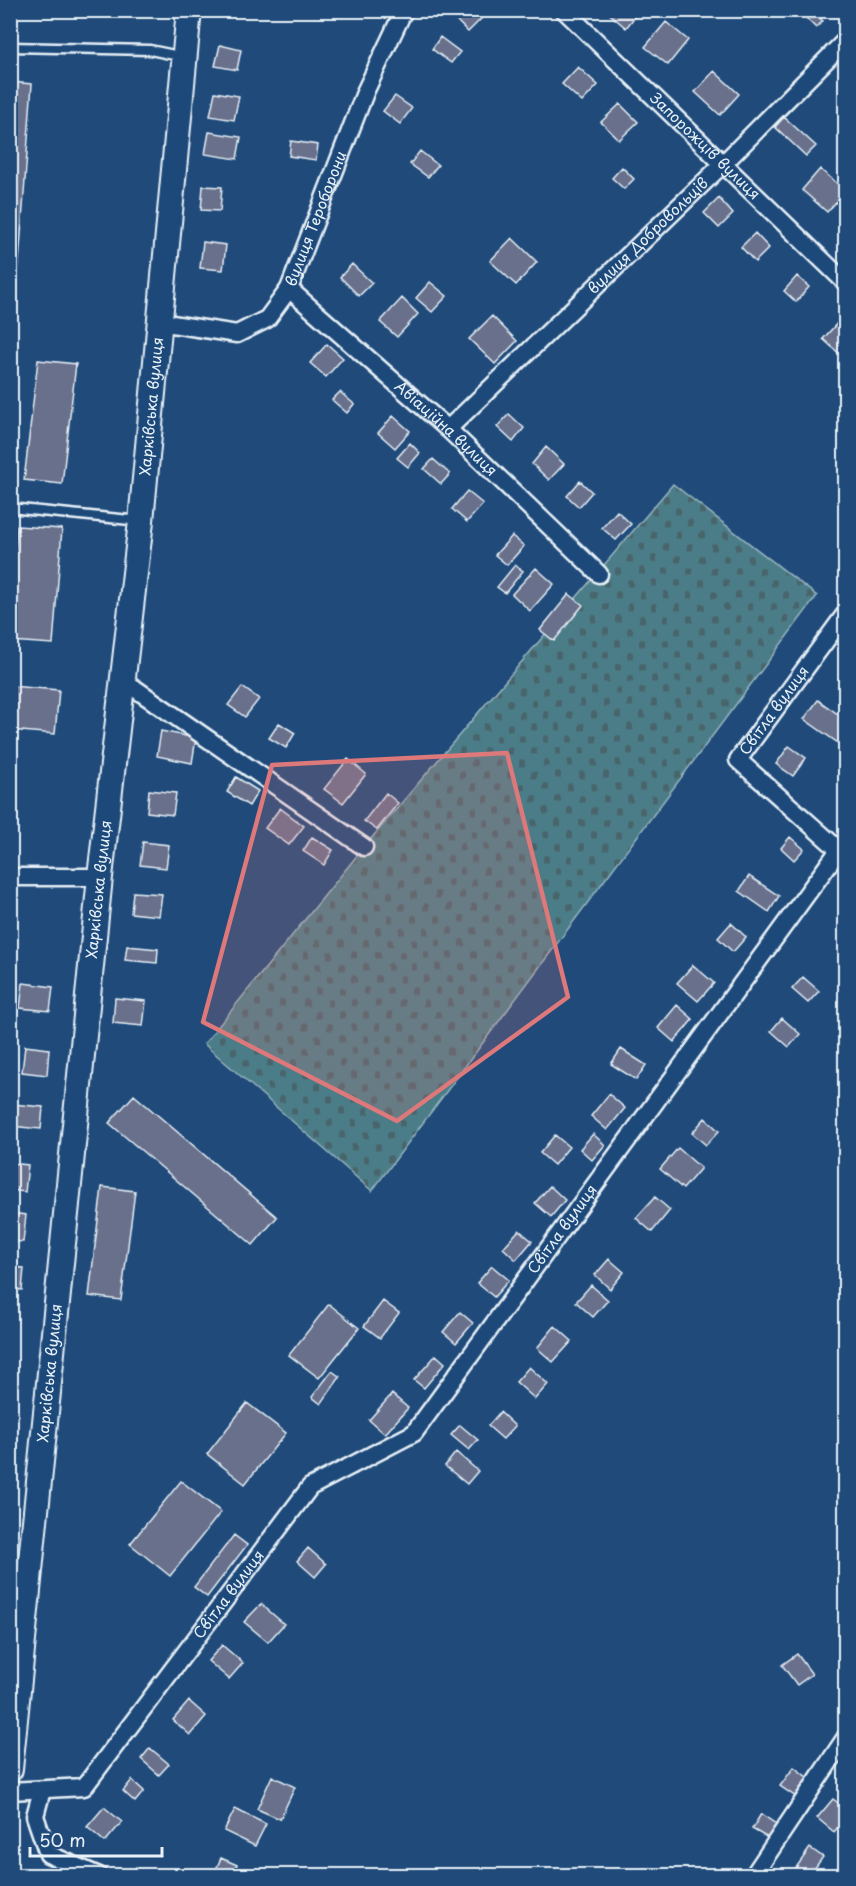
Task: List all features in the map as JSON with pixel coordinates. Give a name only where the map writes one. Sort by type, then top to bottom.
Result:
[{"type":"street","name":"Харківська вулиця","points":[[11,1762],[100,877],[141,521],[189,10]]},
{"type":"street","name":"вулиця Тероборони","points":[[159,322],[237,334],[267,319],[289,289],[366,90],[404,10]]},
{"type":"street","name":"Запорожців вулиця","points":[[564,10],[846,283]]},
{"type":"street","name":"вулиця Добровольців","points":[[448,429],[723,164],[846,40]]},
{"type":"street","name":"Авіаційна вулиця","points":[[289,289],[448,429],[598,574]]},
{"type":"street","name":"Світла вулиця","points":[[10,1791],[84,1787],[310,1487],[414,1433],[842,850],[738,760],[846,613]]},
{"type":"street","points":[[124,681],[364,847]]},
{"type":"street","points":[[10,877],[100,877]]},
{"type":"street","points":[[753,1875],[846,1737]]},
{"type":"street","points":[[42,1790],[35,1816],[48,1854],[99,1875]]},
{"type":"lane","points":[[10,47],[150,50],[184,57]]},
{"type":"lane","points":[[10,508],[141,521]]},
{"type":"highlighted area","points":[[507,753],[568,997],[397,1121],[203,1022],[272,765]]},
{"type":"green space","points":[[673,484],[817,596],[372,1191],[204,1044],[364,847]]},
{"type":"building","points":[[453,10],[490,10],[468,32],[450,14]]},
{"type":"building","points":[[605,10],[640,10],[626,28]]},
{"type":"building","points":[[798,10],[820,10],[816,15],[823,21],[816,28]]},
{"type":"building","points":[[666,22],[688,40],[668,65],[645,47]]},
{"type":"building","points":[[440,37],[460,52],[451,63],[432,49]]},
{"type":"building","points":[[220,45],[241,50],[237,70],[215,66]]},
{"type":"building","points":[[578,67],[598,85],[582,102],[562,84]]},
{"type":"building","points":[[714,71],[739,94],[720,115],[695,92]]},
{"type":"building","points":[[10,82],[32,84],[15,317],[10,317]]},
{"type":"building","points":[[215,92],[239,96],[234,120],[210,116]]},
{"type":"building","points":[[395,96],[412,108],[400,124],[383,111]]},
{"type":"building","points":[[620,104],[638,122],[619,140],[601,122]]},
{"type":"building","points":[[784,117],[816,146],[806,156],[775,127]]},
{"type":"building","points":[[209,132],[241,137],[237,159],[205,154]]},
{"type":"building","points":[[291,141],[318,145],[316,160],[289,156]]},
{"type":"building","points":[[420,151],[438,165],[428,177],[410,164]]},
{"type":"building","points":[[622,167],[634,179],[624,189],[612,178]]},
{"type":"building","points":[[820,169],[846,191],[827,212],[802,190]]},
{"type":"building","points":[[203,186],[222,187],[220,211],[201,210]]},
{"type":"building","points":[[719,198],[733,214],[719,228],[704,213]]},
{"type":"building","points":[[846,216],[846,229],[839,223]]},
{"type":"building","points":[[755,233],[769,248],[755,262],[741,247]]},
{"type":"building","points":[[512,238],[537,262],[516,285],[490,261]]},
{"type":"building","points":[[203,242],[226,245],[223,270],[200,268]]},
{"type":"building","points":[[352,264],[372,283],[359,296],[340,277]]},
{"type":"building","points":[[797,276],[809,287],[796,302],[784,291]]},
{"type":"building","points":[[430,282],[447,296],[432,312],[416,298]]},
{"type":"building","points":[[402,298],[418,314],[397,337],[380,322]]},
{"type":"building","points":[[492,316],[517,341],[495,364],[469,339]]},
{"type":"building","points":[[840,320],[846,325],[846,354],[843,357],[823,339]]},
{"type":"building","points":[[327,344],[343,358],[326,377],[310,363]]},
{"type":"building","points":[[38,360],[76,364],[62,484],[24,480]]},
{"type":"building","points":[[340,392],[354,404],[347,413],[332,400]]},
{"type":"building","points":[[509,414],[524,428],[513,442],[497,427]]},
{"type":"building","points":[[393,416],[410,431],[395,448],[378,433]]},
{"type":"building","points":[[410,443],[420,453],[408,467],[397,458]]},
{"type":"building","points":[[546,447],[564,464],[549,480],[532,464]]},
{"type":"building","points":[[433,459],[450,474],[441,484],[424,469]]},
{"type":"building","points":[[580,481],[592,492],[579,507],[567,496]]},
{"type":"building","points":[[467,491],[483,504],[467,522],[452,509]]},
{"type":"building","points":[[617,511],[631,524],[616,540],[602,528]]},
{"type":"building","points":[[17,526],[62,529],[53,644],[10,641]]},
{"type":"building","points":[[512,536],[524,546],[507,565],[495,555]]},
{"type":"building","points":[[515,565],[523,571],[505,593],[497,587]]},
{"type":"building","points":[[536,568],[554,584],[530,611],[512,594]]},
{"type":"building","points":[[569,594],[583,605],[554,641],[540,630]]},
{"type":"building","points":[[10,686],[59,690],[55,734],[10,730]]},
{"type":"building","points":[[242,687],[259,699],[245,717],[228,705]]},
{"type":"building","points":[[818,700],[846,720],[846,739],[841,745],[804,719]]},
{"type":"building","points":[[279,723],[295,733],[286,748],[269,738]]},
{"type":"building","points":[[161,731],[196,738],[192,763],[157,756]]},
{"type":"building","points":[[789,746],[806,758],[793,776],[776,764]]},
{"type":"building","points":[[348,759],[366,774],[343,803],[324,789]]},
{"type":"building","points":[[236,777],[258,791],[249,806],[227,792]]},
{"type":"building","points":[[149,790],[176,793],[173,815],[147,812]]},
{"type":"building","points":[[386,793],[398,803],[377,830],[364,821]]},
{"type":"building","points":[[280,808],[304,826],[289,845],[265,828]]},
{"type":"building","points":[[312,837],[333,850],[324,865],[303,851]]},
{"type":"building","points":[[790,837],[804,849],[794,860],[781,848]]},
{"type":"building","points":[[143,842],[169,845],[166,868],[140,865]]},
{"type":"building","points":[[749,876],[779,896],[769,912],[739,891]]},
{"type":"building","points":[[133,892],[162,894],[159,916],[131,913]]},
{"type":"building","points":[[731,923],[746,937],[733,952],[718,938]]},
{"type":"building","points":[[127,946],[158,949],[157,963],[125,960]]},
{"type":"building","points":[[693,965],[714,983],[698,1001],[677,983]]},
{"type":"building","points":[[803,977],[819,991],[808,1003],[792,989]]},
{"type":"building","points":[[23,983],[53,987],[50,1011],[20,1008]]},
{"type":"building","points":[[115,998],[146,1001],[143,1026],[113,1023]]},
{"type":"building","points":[[677,1005],[693,1019],[674,1042],[658,1028]]},
{"type":"building","points":[[782,1018],[800,1034],[789,1047],[771,1031]]},
{"type":"building","points":[[25,1046],[49,1049],[47,1075],[22,1072]]},
{"type":"building","points":[[621,1049],[646,1065],[636,1080],[611,1064]]},
{"type":"building","points":[[609,1094],[625,1108],[607,1130],[591,1116]]},
{"type":"building","points":[[134,1095],[277,1217],[253,1245],[109,1123]]},
{"type":"building","points":[[12,1104],[43,1107],[41,1129],[10,1126]]},
{"type":"building","points":[[705,1118],[719,1131],[706,1145],[692,1133]]},
{"type":"building","points":[[593,1134],[605,1145],[592,1160],[580,1149]]},
{"type":"building","points":[[555,1135],[569,1147],[554,1165],[540,1153]]},
{"type":"building","points":[[678,1148],[701,1168],[683,1189],[660,1169]]},
{"type":"building","points":[[11,1163],[28,1165],[25,1192],[10,1190]]},
{"type":"building","points":[[550,1186],[565,1200],[551,1217],[535,1203]]},
{"type":"building","points":[[102,1187],[135,1191],[121,1300],[89,1296]]},
{"type":"building","points":[[655,1197],[670,1210],[652,1232],[636,1218]]},
{"type":"building","points":[[11,1213],[26,1215],[23,1242],[10,1241]]},
{"type":"building","points":[[519,1230],[532,1241],[516,1260],[503,1248]]},
{"type":"building","points":[[609,1259],[624,1272],[610,1289],[595,1275]]},
{"type":"building","points":[[492,1266],[509,1280],[494,1297],[477,1283]]},
{"type":"building","points":[[10,1267],[24,1268],[22,1290],[10,1289]]},
{"type":"building","points":[[591,1285],[608,1300],[593,1317],[576,1302]]},
{"type":"building","points":[[383,1301],[399,1313],[380,1338],[364,1326]]},
{"type":"building","points":[[329,1304],[359,1328],[319,1378],[289,1355]]},
{"type":"building","points":[[460,1312],[473,1323],[456,1343],[443,1332]]},
{"type":"building","points":[[555,1326],[572,1341],[553,1362],[537,1348]]},
{"type":"building","points":[[436,1355],[445,1363],[424,1388],[414,1380]]},
{"type":"building","points":[[529,1367],[548,1384],[535,1399],[516,1382]]},
{"type":"building","points":[[332,1371],[340,1377],[321,1404],[312,1397]]},
{"type":"building","points":[[392,1394],[408,1408],[385,1434],[369,1420]]},
{"type":"building","points":[[247,1403],[286,1433],[245,1484],[207,1454]]},
{"type":"building","points":[[500,1412],[515,1426],[503,1439],[488,1426]]},
{"type":"building","points":[[460,1425],[478,1440],[469,1450],[451,1435]]},
{"type":"building","points":[[456,1452],[478,1471],[467,1484],[445,1466]]},
{"type":"building","points":[[181,1481],[221,1512],[170,1576],[130,1544]]},
{"type":"building","points":[[234,1535],[247,1545],[207,1597],[194,1587]]},
{"type":"building","points":[[308,1548],[326,1564],[315,1577],[297,1561]]},
{"type":"building","points":[[261,1604],[284,1624],[268,1642],[244,1622]]},
{"type":"building","points":[[222,1645],[243,1663],[229,1679],[208,1661]]},
{"type":"building","points":[[797,1654],[812,1674],[797,1685],[782,1665]]},
{"type":"building","points":[[189,1701],[206,1716],[190,1735],[173,1720]]},
{"type":"building","points":[[150,1748],[169,1764],[159,1775],[141,1759]]},
{"type":"building","points":[[794,1767],[812,1781],[799,1799],[780,1786]]},
{"type":"building","points":[[272,1776],[295,1787],[280,1819],[257,1809]]},
{"type":"building","points":[[132,1780],[144,1791],[135,1802],[123,1791]]},
{"type":"building","points":[[833,1799],[846,1809],[846,1817],[834,1832],[817,1818]]},
{"type":"building","points":[[104,1807],[122,1822],[105,1842],[87,1827]]},
{"type":"building","points":[[235,1809],[266,1824],[255,1846],[224,1831]]},
{"type":"building","points":[[761,1814],[776,1824],[768,1838],[752,1829]]},
{"type":"building","points":[[810,1848],[823,1857],[809,1876],[804,1876],[795,1869]]},
{"type":"building","points":[[221,1858],[237,1865],[232,1876],[213,1876]]},
{"type":"building","points":[[644,1868],[656,1876],[639,1876]]}]
